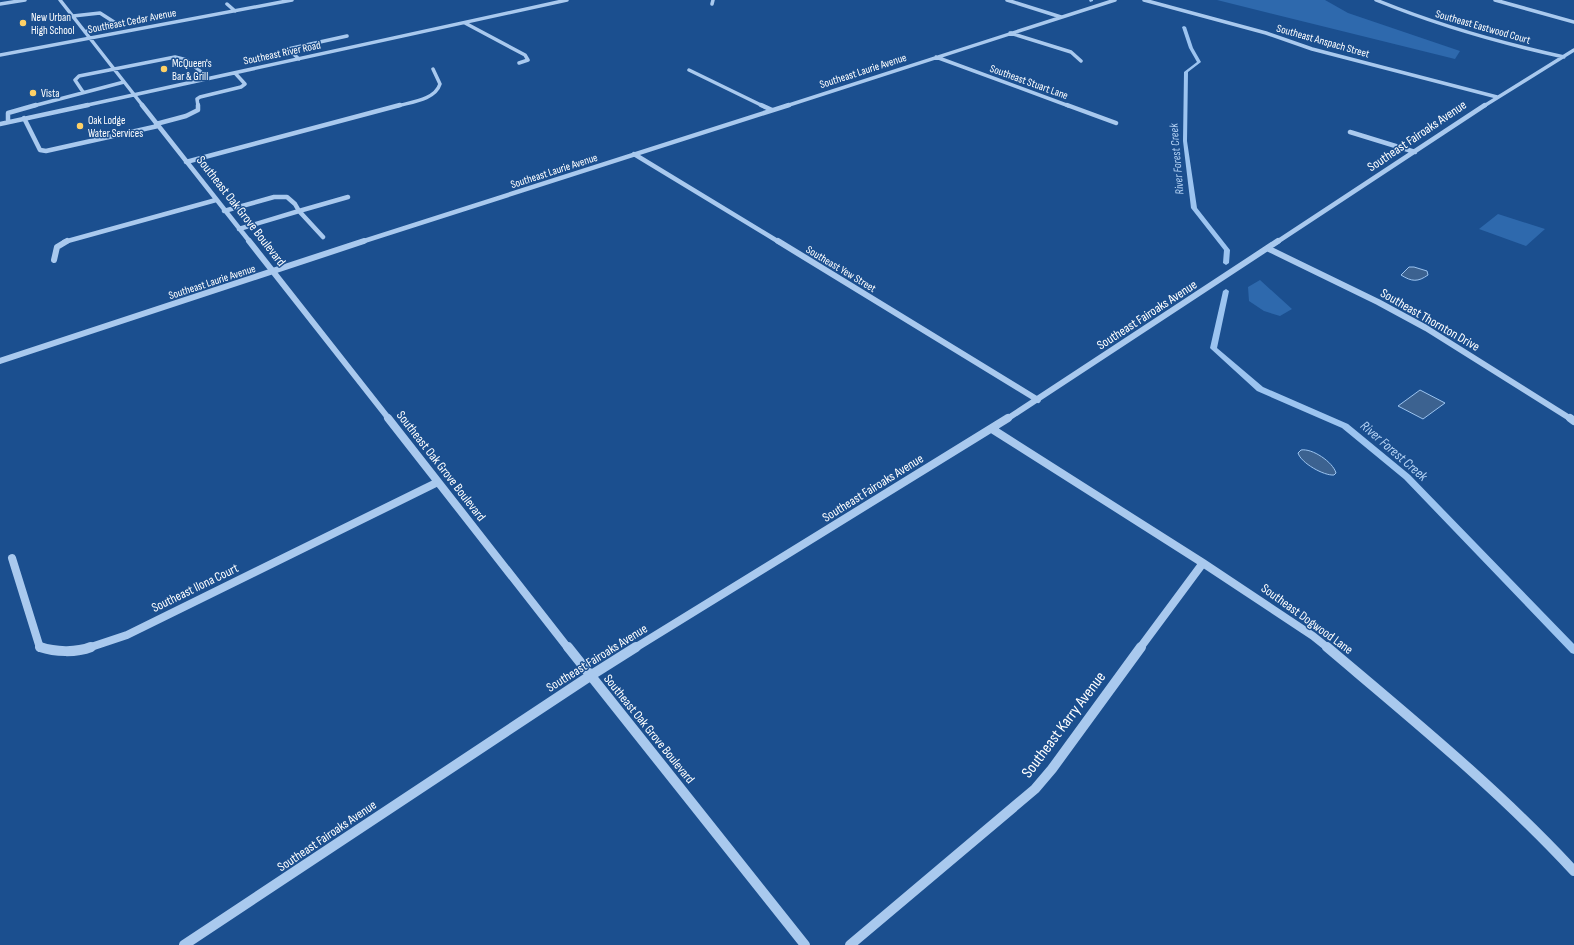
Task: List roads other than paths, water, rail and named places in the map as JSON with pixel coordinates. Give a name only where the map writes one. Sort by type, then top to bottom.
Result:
[{"type":"street","points":[[0,4],[25,0]]},
{"type":"street","name":"Southeast Oak Grove Boulevard","points":[[60,0],[590,676],[805,945]]},
{"type":"street","name":"Southeast Cedar Avenue","points":[[0,55],[290,0]]},
{"type":"street","name":"Southeast River Road","points":[[0,124],[567,0]]},
{"type":"street","points":[[712,4],[713,0]]},
{"type":"street","points":[[1007,0],[1061,17]]},
{"type":"street","name":"Southeast Laurie Avenue","points":[[0,361],[272,271],[1010,32],[1115,0]]},
{"type":"street","name":"Southeast Anspach Street","points":[[1144,0],[1266,33],[1312,49],[1497,97]]},
{"type":"street","name":"Southeast Eastwood Court","points":[[1376,0],[1421,18],[1460,30],[1564,57]]},
{"type":"street","points":[[1495,0],[1574,22]]},
{"type":"street","points":[[227,4],[235,11]]},
{"type":"street","points":[[73,16],[101,12],[108,15],[114,22],[85,32]]},
{"type":"street","points":[[465,23],[525,55],[528,60],[520,63]]},
{"type":"street","points":[[1010,32],[1071,52],[1081,61]]},
{"type":"street","points":[[299,59],[288,49],[347,36]]},
{"type":"street","name":"Southeast Fairoaks Avenue","points":[[184,945],[590,676],[1038,400],[1269,249],[1497,97],[1574,50]]},
{"type":"street","points":[[83,92],[75,80],[76,77],[164,58],[180,57],[188,60],[208,78]]},
{"type":"street","name":"Southeast Stuart Lane","points":[[936,57],[1116,123]]},
{"type":"street","points":[[186,162],[426,98],[438,90],[440,84],[433,69]]},
{"type":"street","points":[[689,70],[772,110]]},
{"type":"street","points":[[24,118],[40,150],[46,151],[157,125],[186,116],[198,110],[197,99],[200,97],[241,87],[245,84],[235,72]]},
{"type":"street","points":[[8,122],[8,113],[13,111],[124,82]]},
{"type":"street","points":[[64,97],[72,108]]},
{"type":"street","points":[[1350,132],[1415,152]]},
{"type":"street","name":"Southeast Yew Street","points":[[634,154],[1038,400]]},
{"type":"street","points":[[224,211],[274,197],[287,197],[295,204],[298,211],[323,237]]},
{"type":"street","points":[[239,229],[348,197]]},
{"type":"street","points":[[54,260],[57,247],[65,242],[216,200]]},
{"type":"street","name":"Southeast Thornton Drive","points":[[1269,249],[1378,302],[1426,328],[1574,421]]},
{"type":"street","name":"Southeast Dogwood Lane","points":[[992,429],[1203,563],[1312,636],[1435,738],[1533,828],[1574,871]]},
{"type":"street","name":"Southeast Ilona Court","points":[[12,558],[40,648],[64,651],[84,650],[127,635],[438,482]]},
{"type":"street","name":"Southeast Karry Avenue","points":[[850,945],[1035,789],[1052,769],[1203,563]]},
{"type":"waterway","name":"River Forest Creek","points":[[1184,27],[1191,48],[1199,62],[1186,72],[1185,141],[1194,208],[1227,250],[1226,263]]},
{"type":"waterway","name":"River Forest Creek","points":[[1226,291],[1213,348],[1260,389],[1345,426],[1407,477],[1574,650]]},
{"type":"place","name":"New Urban High School","points":[[23,23]]},
{"type":"place","name":"McQueen's Bar & Grill","points":[[164,69]]},
{"type":"place","name":"Vista","points":[[33,93]]},
{"type":"place","name":"Oak Lodge Water Services","points":[[80,126]]}]
